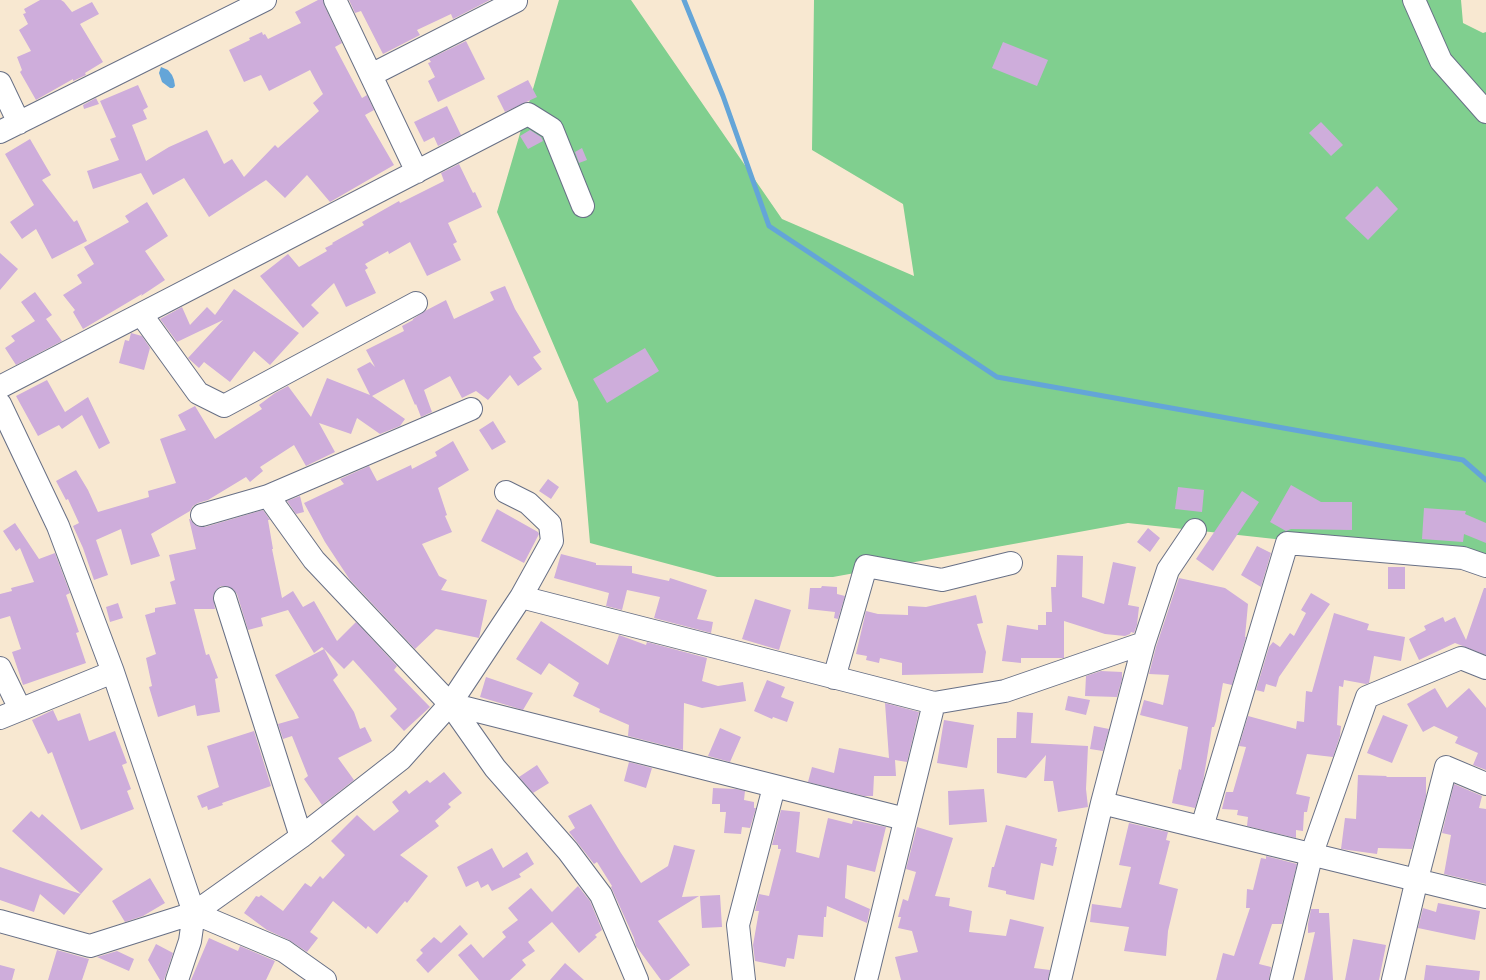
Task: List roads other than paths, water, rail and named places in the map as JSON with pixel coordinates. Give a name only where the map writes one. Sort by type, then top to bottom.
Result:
[{"type":"street","points":[[0,83],[9,127],[239,6],[265,0]]},
{"type":"street","points":[[334,0],[417,172]]},
{"type":"street","points":[[1414,0],[1441,61],[1486,112]]},
{"type":"street","points":[[370,75],[516,1]]},
{"type":"street","points":[[0,387],[528,114],[552,129],[583,206]]},
{"type":"street","points":[[141,314],[198,393],[224,406],[416,303]]},
{"type":"street","points":[[0,404],[58,526],[113,672],[194,913],[190,941],[177,980]]},
{"type":"street","points":[[202,515],[268,496],[471,409]]},
{"type":"street","points":[[0,921],[90,946],[194,913],[301,837],[401,759],[450,704],[521,597],[552,541],[550,524],[528,503],[506,492]]},
{"type":"street","points":[[268,496],[314,560],[450,704],[495,768],[568,852],[601,895],[637,980]]},
{"type":"street","points":[[1060,980],[1102,803],[1144,643],[1168,570],[1195,530]]},
{"type":"street","points":[[1202,826],[1287,543],[1463,558],[1486,566]]},
{"type":"street","points":[[834,678],[866,566],[942,580],[1011,563]]},
{"type":"street","points":[[521,597],[934,703],[1005,692],[1144,643]]},
{"type":"street","points":[[226,598],[301,837]]},
{"type":"street","points":[[1282,980],[1312,853],[1367,697],[1461,658],[1486,668]]},
{"type":"street","points":[[0,668],[20,709]]},
{"type":"street","points":[[0,718],[113,672]]},
{"type":"street","points":[[866,980],[934,703]]},
{"type":"street","points":[[450,704],[905,819]]},
{"type":"street","points":[[1393,980],[1446,767],[1486,784]]},
{"type":"street","points":[[744,980],[738,925],[774,787]]},
{"type":"street","points":[[1102,803],[1202,826],[1486,897]]},
{"type":"street","points":[[194,913],[284,951],[325,980]]},
{"type":"water","points":[[161,67],[168,70],[172,75],[175,86],[173,88],[170,88],[162,82],[159,73]]},
{"type":"waterway","points":[[684,0],[723,96],[769,226],[997,377],[1463,460],[1486,480]]}]
